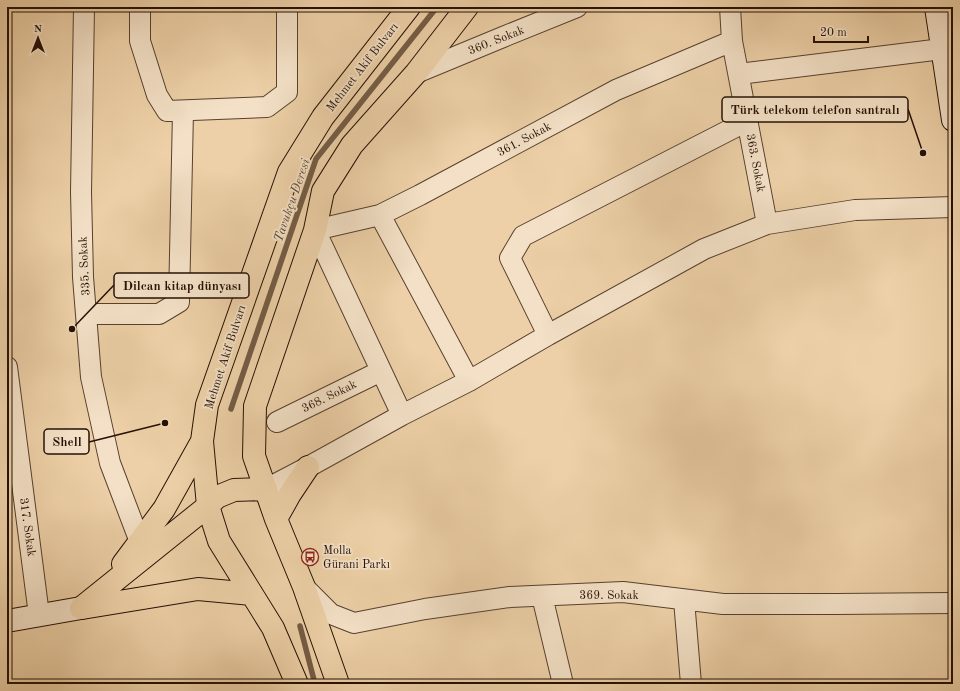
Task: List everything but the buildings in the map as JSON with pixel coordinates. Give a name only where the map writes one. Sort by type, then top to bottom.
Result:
[{"type":"main road","name":"Mehmet Akif Bulvarı","points":[[297,684],[273,628],[220,541],[208,506],[202,441],[207,404],[289,172],[323,117],[409,7]]},
{"type":"main road","points":[[338,684],[304,587],[276,519],[254,456],[256,406],[315,230],[324,191],[352,145],[416,73],[467,7]]},
{"type":"main road","points":[[81,608],[115,575],[164,509],[202,441]]},
{"type":"main road","points":[[276,519],[308,467]]},
{"type":"main road","points":[[81,608],[208,506],[217,497],[234,490],[266,489]]},
{"type":"main road","points":[[81,608],[198,589],[252,594]]},
{"type":"street","name":"335. Sokak","points":[[84,7],[81,192],[83,277],[91,377],[110,463],[140,542]]},
{"type":"street","points":[[140,7],[140,41],[157,95],[167,112],[267,107],[286,92],[286,7]]},
{"type":"street","name":"360. Sokak","points":[[416,73],[503,36],[577,7]]},
{"type":"street","name":"363. Sokak","points":[[730,7],[732,41],[767,224]]},
{"type":"street","points":[[936,7],[947,56],[953,120]]},
{"type":"street","name":"361. Sokak","points":[[315,230],[380,215],[427,192],[616,90],[732,41]]},
{"type":"street","points":[[738,74],[947,56]]},
{"type":"street","points":[[86,314],[159,314],[179,302],[183,111]]},
{"type":"street","points":[[548,335],[510,258],[522,236],[747,120]]},
{"type":"street","points":[[266,489],[402,415],[469,381],[548,335],[704,249],[767,224],[855,210],[953,207]]},
{"type":"street","points":[[380,215],[469,381]]},
{"type":"street","points":[[315,230],[402,415]]},
{"type":"street","name":"317. Sokak","points":[[7,367],[39,615]]},
{"type":"street","name":"368. Sokak","points":[[277,422],[381,371]]},
{"type":"street","name":"369. Sokak","points":[[304,587],[331,614],[354,622],[425,609],[510,597],[623,592],[723,604],[953,603]]},
{"type":"street","points":[[542,596],[563,684]]},
{"type":"street","points":[[684,600],[691,684]]},
{"type":"street","points":[[7,621],[81,608]]},
{"type":"waterway","name":"Tavukçu Deresi","points":[[231,409],[316,159],[437,7]]},
{"type":"waterway","name":"Tavukçu Deresi","points":[[300,626],[315,684]]},
{"type":"place","name":"Türk telekom telefon santralı","points":[[923,153]]},
{"type":"place","name":"Dilcan kitap dünyası","points":[[72,329]]},
{"type":"place","name":"Shell","points":[[165,423]]},
{"type":"place","name":"Molla Gürani Parkı","points":[[310,557]]}]
